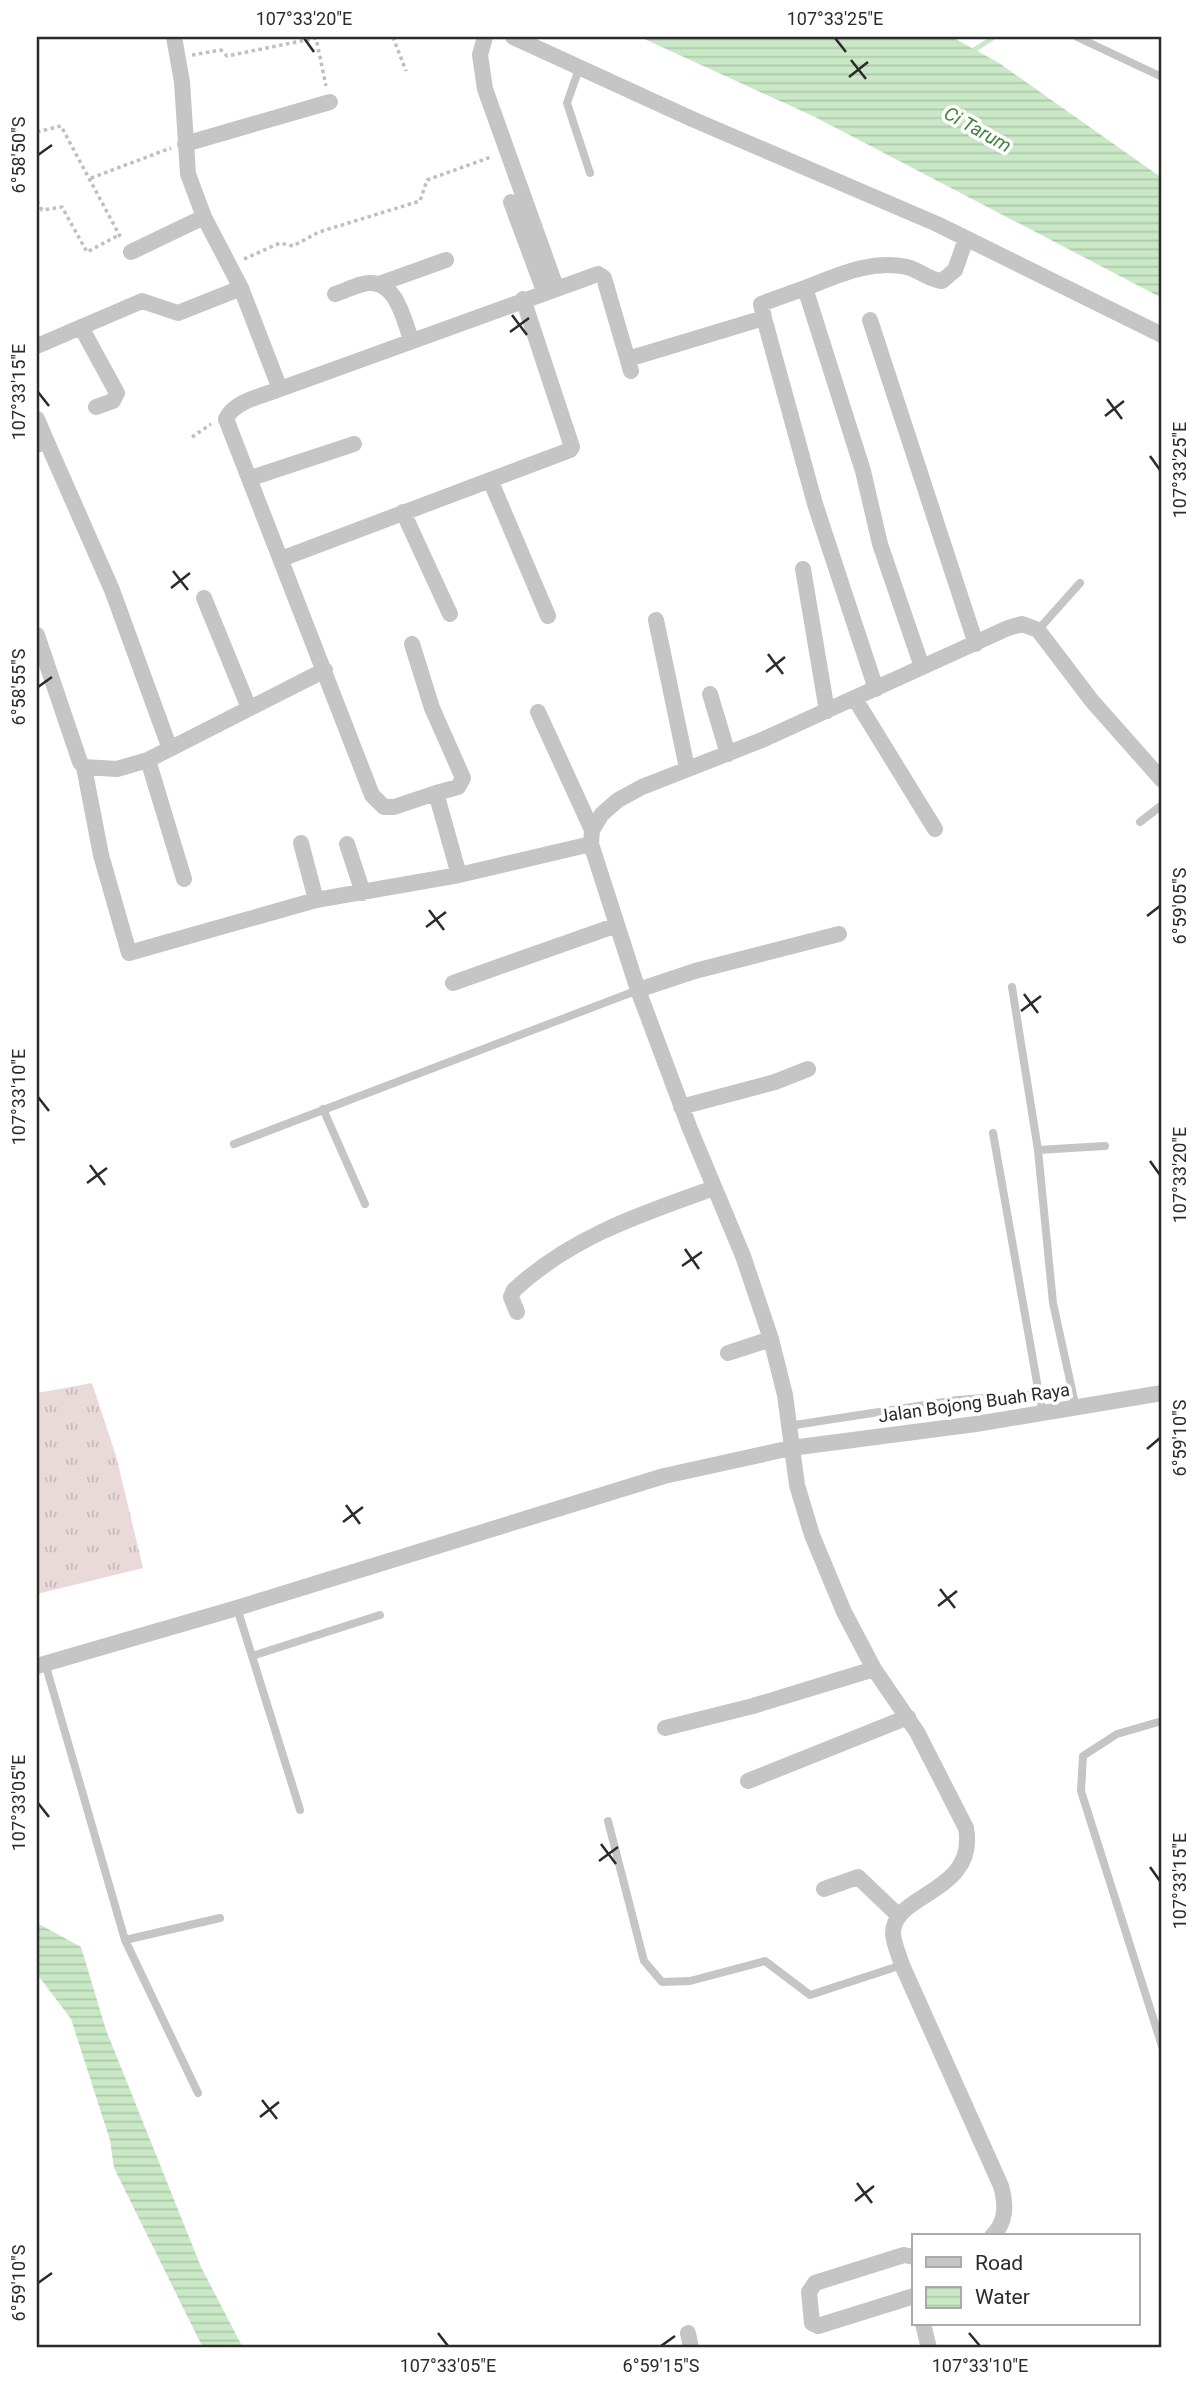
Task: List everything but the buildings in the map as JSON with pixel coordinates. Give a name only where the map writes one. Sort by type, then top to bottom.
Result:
[{"type":"street","points":[[174,37],[179,57],[187,174],[204,217],[241,288],[280,389]]},
{"type":"street","points":[[485,37],[480,66],[491,109],[507,151],[550,289]]},
{"type":"street","points":[[513,37],[966,239],[1162,335]]},
{"type":"street","points":[[185,144],[330,103]]},
{"type":"street","points":[[511,202],[550,289]]},
{"type":"street","points":[[131,252],[204,217]]},
{"type":"street","points":[[876,688],[815,504],[761,304],[858,268],[876,265],[908,267],[942,281],[955,270],[966,239]]},
{"type":"street","points":[[379,284],[446,260]]},
{"type":"street","points":[[412,644],[432,708],[463,778],[458,787],[394,807],[384,807],[372,795],[226,419],[231,410],[411,339],[550,289],[601,274],[630,365],[764,318]]},
{"type":"street","points":[[335,294],[370,282],[379,284],[397,300],[411,339]]},
{"type":"street","points":[[37,345],[142,301],[178,313],[241,288]]},
{"type":"street","points":[[805,288],[863,471],[880,544],[922,667]]},
{"type":"street","points":[[282,559],[402,512],[567,453],[572,447],[523,299]]},
{"type":"street","points":[[870,320],[976,644]]},
{"type":"street","points":[[81,327],[117,393],[113,401],[96,407]]},
{"type":"street","points":[[37,419],[41,443],[112,590],[170,749]]},
{"type":"street","points":[[251,478],[354,444]]},
{"type":"street","points":[[491,482],[548,616]]},
{"type":"street","points":[[402,512],[450,614]]},
{"type":"street","points":[[803,569],[827,711]]},
{"type":"street","points":[[204,598],[249,708]]},
{"type":"street","points":[[656,620],[687,768]]},
{"type":"street","points":[[592,837],[602,814],[618,800],[687,768],[728,754],[855,699],[1013,626],[1029,625],[1038,629],[1092,701],[1162,780]]},
{"type":"street","points":[[37,635],[84,767],[101,855],[129,953],[316,900],[363,894],[459,874],[592,837]]},
{"type":"street","points":[[84,767],[117,769],[148,760],[325,670]]},
{"type":"street","points":[[710,694],[728,754]]},
{"type":"street","points":[[855,699],[935,829]]},
{"type":"street","points":[[538,712],[592,837],[638,990],[681,1107],[743,1256],[771,1339],[780,1371],[797,1485],[812,1535],[844,1612],[874,1669],[908,1717],[959,1808],[969,1843],[966,1859],[958,1871],[900,1916],[892,1932],[902,1965],[1001,2186],[1006,2203],[1004,2218],[993,2234]]},
{"type":"street","points":[[148,760],[184,879]]},
{"type":"street","points":[[436,793],[459,874]]},
{"type":"street","points":[[301,843],[316,900]]},
{"type":"street","points":[[347,844],[363,894]]},
{"type":"street","points":[[453,983],[617,925]]},
{"type":"street","points":[[638,990],[695,971],[839,934]]},
{"type":"street","points":[[681,1107],[775,1082],[808,1069]]},
{"type":"street","points":[[517,1312],[512,1297],[514,1290],[574,1245],[611,1225],[713,1188]]},
{"type":"street","points":[[728,1353],[771,1339]]},
{"type":"street","name":"Jalan Bojong Buah Raya","points":[[41,1665],[237,1608],[663,1476],[791,1448],[1043,1413],[1162,1393]]},
{"type":"street","points":[[665,1728],[753,1706],[874,1669]]},
{"type":"street","points":[[748,1781],[908,1717]]},
{"type":"street","points":[[824,1889],[859,1877],[900,1916]]},
{"type":"street","points":[[912,2256],[904,2255],[815,2283],[809,2292],[812,2323],[818,2326],[912,2296]]},
{"type":"street","points":[[924,2326],[929,2348]]},
{"type":"lane","points":[[1077,37],[1162,77]]},
{"type":"lane","points":[[580,66],[568,93],[567,103],[590,173]]},
{"type":"lane","points":[[1038,629],[1080,583]]},
{"type":"lane","points":[[1140,822],[1162,805]]},
{"type":"lane","points":[[1012,988],[1038,1150],[1053,1303],[1076,1408]]},
{"type":"lane","points":[[234,1144],[638,990]]},
{"type":"lane","points":[[323,1109],[365,1204]]},
{"type":"lane","points":[[993,1133],[1043,1413]]},
{"type":"lane","points":[[1038,1150],[1105,1146]]},
{"type":"lane","points":[[788,1426],[957,1400],[1039,1394]]},
{"type":"lane","points":[[237,1608],[300,1810]]},
{"type":"lane","points":[[252,1656],[380,1615]]},
{"type":"lane","points":[[41,1665],[125,1940],[198,2093]]},
{"type":"lane","points":[[1162,1721],[1117,1734],[1083,1756],[1082,1791],[1162,2046]]},
{"type":"lane","points":[[608,1821],[645,1961],[662,1982],[690,1981],[765,1961],[810,1995],[902,1965]]},
{"type":"lane","points":[[125,1940],[220,1917]]},
{"type":"path","points":[[393,37],[406,71]]},
{"type":"path","points":[[179,57],[221,50],[227,56],[316,38],[330,103]]},
{"type":"path","points":[[37,132],[61,126],[91,178],[119,236],[131,252]]},
{"type":"path","points":[[91,178],[185,144]]},
{"type":"path","points":[[229,265],[280,243],[293,246],[319,232],[420,201],[427,180],[507,151]]},
{"type":"path","points":[[37,201],[42,210],[62,207],[88,252],[119,236]]},
{"type":"path","points":[[192,437],[209,425],[226,419]]},
{"type":"green space","points":[[92,1383],[116,1456],[143,1568],[37,1594],[37,1393]]},
{"type":"water","name":"Ci Tarum","points":[[640,37],[952,37],[999,63],[1162,178],[1162,298],[815,117]]},
{"type":"water","points":[[37,1923],[81,1947],[106,2030],[201,2267],[243,2348],[203,2348],[114,2168],[110,2140],[71,2019],[37,1974]]},
{"type":"waterway","points":[[971,52],[994,37]]}]
